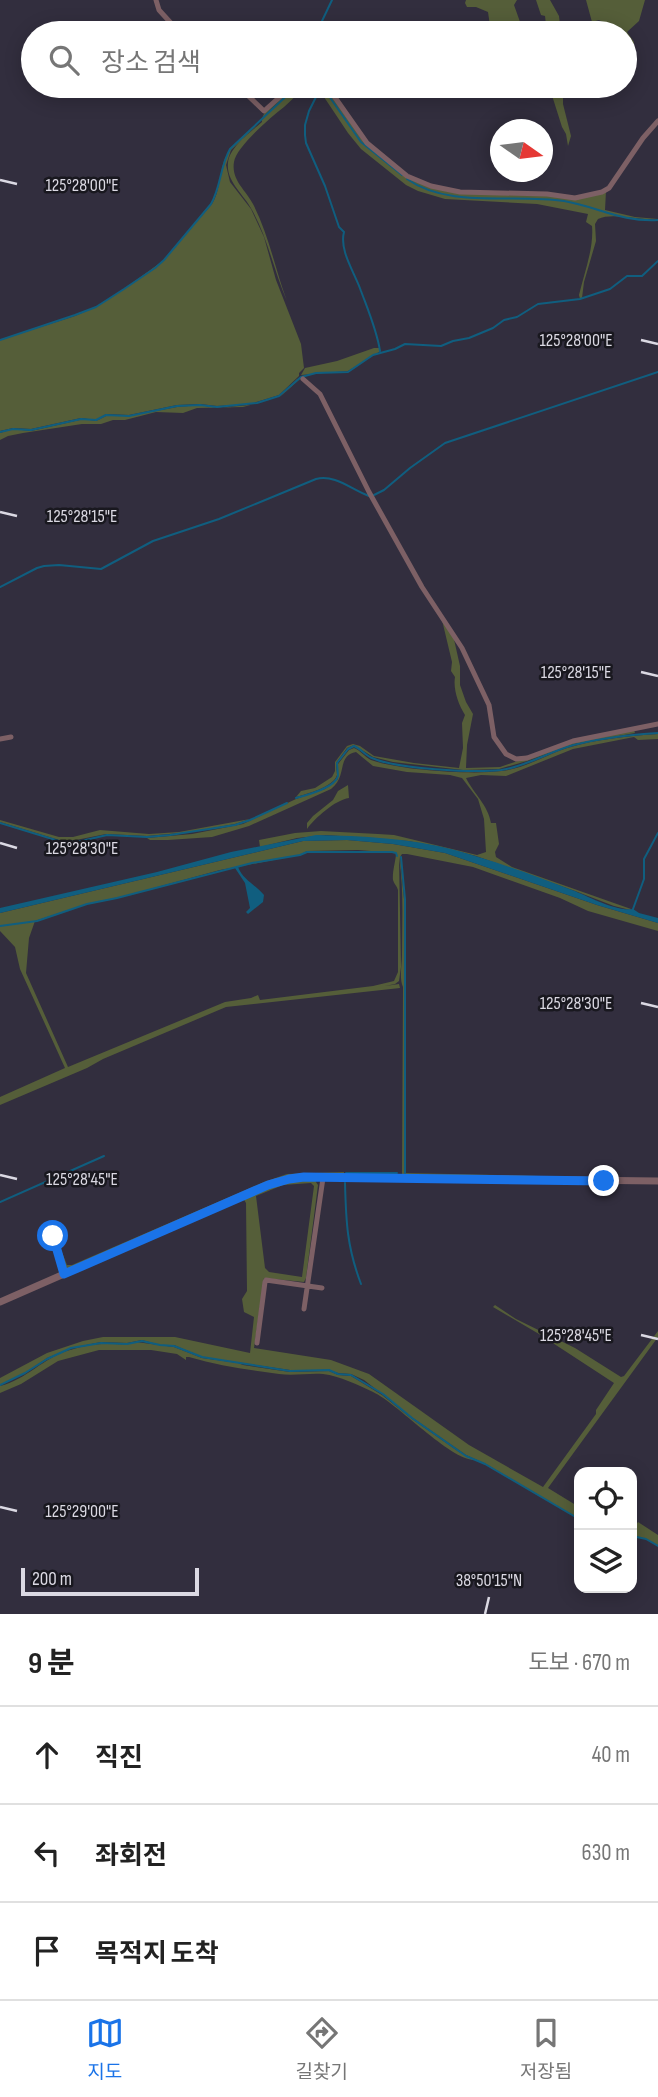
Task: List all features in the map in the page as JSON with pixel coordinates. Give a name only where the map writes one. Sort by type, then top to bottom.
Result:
[{"type":"street","points":[[156,0],[159,10],[169,21]]},
{"type":"street","points":[[250,98],[264,111],[279,98]]},
{"type":"street","points":[[335,98],[367,143],[407,176],[445,190],[547,194],[575,198],[602,192],[609,188],[658,121]]},
{"type":"street","points":[[303,379],[320,394],[369,492],[428,597],[462,648],[489,705],[494,737],[506,754],[516,759],[527,758],[573,741],[658,724]]},
{"type":"street","points":[[0,739],[11,737]]},
{"type":"street","points":[[0,1302],[276,1182],[304,1177],[658,1181]]},
{"type":"street","points":[[304,1309],[323,1178]]},
{"type":"street","points":[[53,1236],[64,1274]]},
{"type":"street","points":[[257,1343],[265,1282],[268,1280],[322,1288]]},
{"type":"green space","points":[[466,0],[517,0],[514,5],[520,21],[489,21],[488,12],[467,7]]},
{"type":"green space","points":[[536,0],[550,0],[560,21],[546,21],[545,16],[541,15]]},
{"type":"green space","points":[[586,0],[645,0],[637,23],[592,21]]},
{"type":"green space","points":[[280,98],[294,98],[241,148],[234,168],[237,180],[253,204],[263,228],[287,301],[258,221],[228,170],[232,151],[279,101],[262,118]]},
{"type":"green space","points":[[325,98],[334,98],[366,144],[407,176],[445,191],[568,197],[606,191],[605,210],[658,219],[611,216],[598,219],[595,224],[596,241],[580,299],[592,243],[592,226],[586,222],[588,214],[537,204],[445,199],[418,191],[406,185],[361,149]]},
{"type":"green space","points":[[553,98],[563,98],[571,136],[568,146]]},
{"type":"green space","points":[[258,124],[231,150],[226,165],[230,182],[251,209],[264,237],[276,280],[301,344],[304,368],[299,376],[279,395],[250,404],[177,405],[129,415],[106,414],[96,420],[81,418],[31,429],[13,428],[0,431],[0,340],[96,307],[164,260],[212,204],[217,194],[224,161],[230,150]]},
{"type":"green space","points":[[379,348],[379,352],[348,371],[301,375],[305,368],[337,361]]},
{"type":"green space","points":[[200,405],[215,408],[197,408],[183,413],[156,412],[101,424],[82,424],[23,433],[0,440],[0,433],[13,429],[31,431],[84,419],[96,421],[106,416],[129,416],[177,407]]},
{"type":"green space","points":[[442,620],[453,635],[460,666],[460,685],[473,714],[466,768],[500,767],[568,744],[634,730],[635,733],[574,744],[499,769],[463,770],[393,762],[373,757],[354,745],[347,748],[336,763],[337,775],[331,783],[296,797],[301,791],[315,788],[332,777],[335,762],[347,746],[353,744],[374,756],[459,768],[465,715],[457,696]]},
{"type":"green space","points":[[658,734],[658,739],[638,740],[634,737],[573,749],[506,776],[481,775],[466,778],[484,805],[491,823],[496,823],[499,844],[496,857],[512,867],[630,910],[476,856],[408,841],[326,835],[297,838],[260,847],[259,840],[321,831],[394,835],[477,855],[486,852],[484,819],[478,799],[462,778],[373,766],[356,752],[346,758],[339,778],[331,789],[249,826],[212,837],[168,840],[147,838],[192,834],[243,824],[296,799],[325,789],[338,779],[338,764],[349,750],[354,748],[371,760],[383,764],[435,771],[488,772],[518,768],[589,742]]},
{"type":"green space","points":[[348,785],[349,798],[326,810],[307,829],[307,823],[313,816],[333,800],[338,791]]},
{"type":"green space","points":[[250,819],[191,832],[147,836],[106,834],[71,841],[59,840],[0,822],[59,837],[73,837],[100,830],[149,834],[179,832]]},
{"type":"green space","points":[[347,840],[445,853],[658,923],[658,931],[588,911],[560,898],[473,867],[407,854],[400,857],[404,899],[404,1173],[630,1178],[402,1175],[402,881],[399,857],[401,967],[399,981],[385,986],[399,984],[400,988],[226,1007],[0,1105],[0,1097],[65,1068],[20,969],[15,947],[0,931],[0,913],[303,841]],"holes":[[[358,850],[396,853],[393,881],[398,890],[398,972],[394,981],[260,1000],[258,995],[225,1002],[68,1067],[26,973],[29,938],[35,921],[87,904],[220,870],[300,855],[307,851]]]},
{"type":"green space","points":[[344,1172],[296,1176],[67,1270],[64,1268],[54,1235],[58,1233],[58,1242],[67,1265],[72,1265],[287,1174]]},
{"type":"green space","points":[[314,1179],[318,1185],[306,1278],[304,1282],[264,1278],[254,1348],[331,1360],[369,1374],[469,1445],[543,1487],[596,1414],[614,1383],[493,1307],[495,1305],[516,1319],[575,1348],[621,1377],[658,1331],[658,1337],[548,1488],[574,1504],[574,1516],[466,1455],[364,1380],[351,1374],[329,1370],[290,1370],[202,1357],[174,1345],[160,1345],[142,1340],[127,1343],[101,1342],[71,1348],[47,1358],[0,1385],[0,1378],[47,1353],[103,1337],[175,1337],[250,1353],[254,1317],[244,1312],[242,1299],[247,1291],[246,1203],[243,1198],[284,1182]],"holes":[[[311,1183],[314,1186],[302,1277],[269,1272],[265,1268],[256,1196],[283,1185]]]},
{"type":"green space","points":[[136,1342],[174,1347],[202,1358],[243,1365],[290,1372],[329,1371],[351,1376],[382,1395],[459,1452],[475,1460],[452,1451],[373,1392],[323,1374],[285,1375],[256,1371],[189,1357],[186,1357],[186,1360],[177,1354],[151,1350],[99,1350],[58,1361],[21,1384],[0,1393],[0,1386],[18,1379],[61,1353],[90,1345]]},
{"type":"green space","points":[[637,1524],[658,1535],[658,1546],[637,1536]]},
{"type":"water","points":[[316,835],[403,840],[455,850],[529,874],[610,906],[633,909],[658,918],[658,923],[445,853],[347,840],[303,841],[0,913],[0,908],[231,852]]},
{"type":"water","points":[[238,867],[264,895],[263,902],[248,914],[246,912],[250,908],[245,883],[235,868]]},
{"type":"waterway","points":[[322,21],[332,0]]},
{"type":"waterway","points":[[0,340],[96,307],[155,268],[211,204],[230,149],[284,98]]},
{"type":"waterway","points":[[316,98],[305,125],[306,143],[339,227],[344,232],[346,254],[372,321],[380,351]]},
{"type":"waterway","points":[[330,98],[361,142],[402,175]]},
{"type":"waterway","points":[[407,179],[442,194],[564,201],[632,219],[658,220]]},
{"type":"waterway","points":[[0,432],[13,429],[31,430],[81,419],[96,420],[106,415],[129,416],[177,406],[217,407],[257,403],[279,396],[301,377],[316,373],[348,372],[373,355],[405,344],[441,346],[493,328],[538,304],[580,299],[610,289],[627,276],[642,276],[658,261]]},
{"type":"waterway","points":[[374,495],[445,443],[658,372]]},
{"type":"waterway","points":[[0,587],[44,566],[101,569],[153,541],[219,519],[316,479],[337,481],[369,496]]},
{"type":"waterway","points":[[296,798],[332,784],[338,776],[337,763],[348,749],[354,746],[372,758],[399,765],[488,771],[518,766],[589,741],[658,733]]},
{"type":"waterway","points":[[0,823],[59,841],[77,842],[107,835],[147,837],[235,825],[287,803]]},
{"type":"waterway","points":[[633,909],[644,879],[644,859],[658,833]]},
{"type":"waterway","points":[[0,926],[37,921],[87,904],[307,852],[392,852],[397,856]]},
{"type":"waterway","points":[[401,857],[405,899],[405,1173]]},
{"type":"waterway","points":[[0,1202],[104,1156]]},
{"type":"waterway","points":[[346,1173],[397,1173]]},
{"type":"waterway","points":[[345,1183],[348,1234],[361,1284]]},
{"type":"waterway","points":[[0,1385],[71,1348],[142,1341],[174,1346],[202,1357],[290,1371],[329,1370],[351,1375],[383,1394],[466,1456],[485,1464],[574,1516]]},
{"type":"waterway","points":[[637,1537],[658,1546]]},
{"type":"route","points":[[53,1236],[64,1274],[268,1185],[289,1179],[346,1177],[604,1181]]}]
